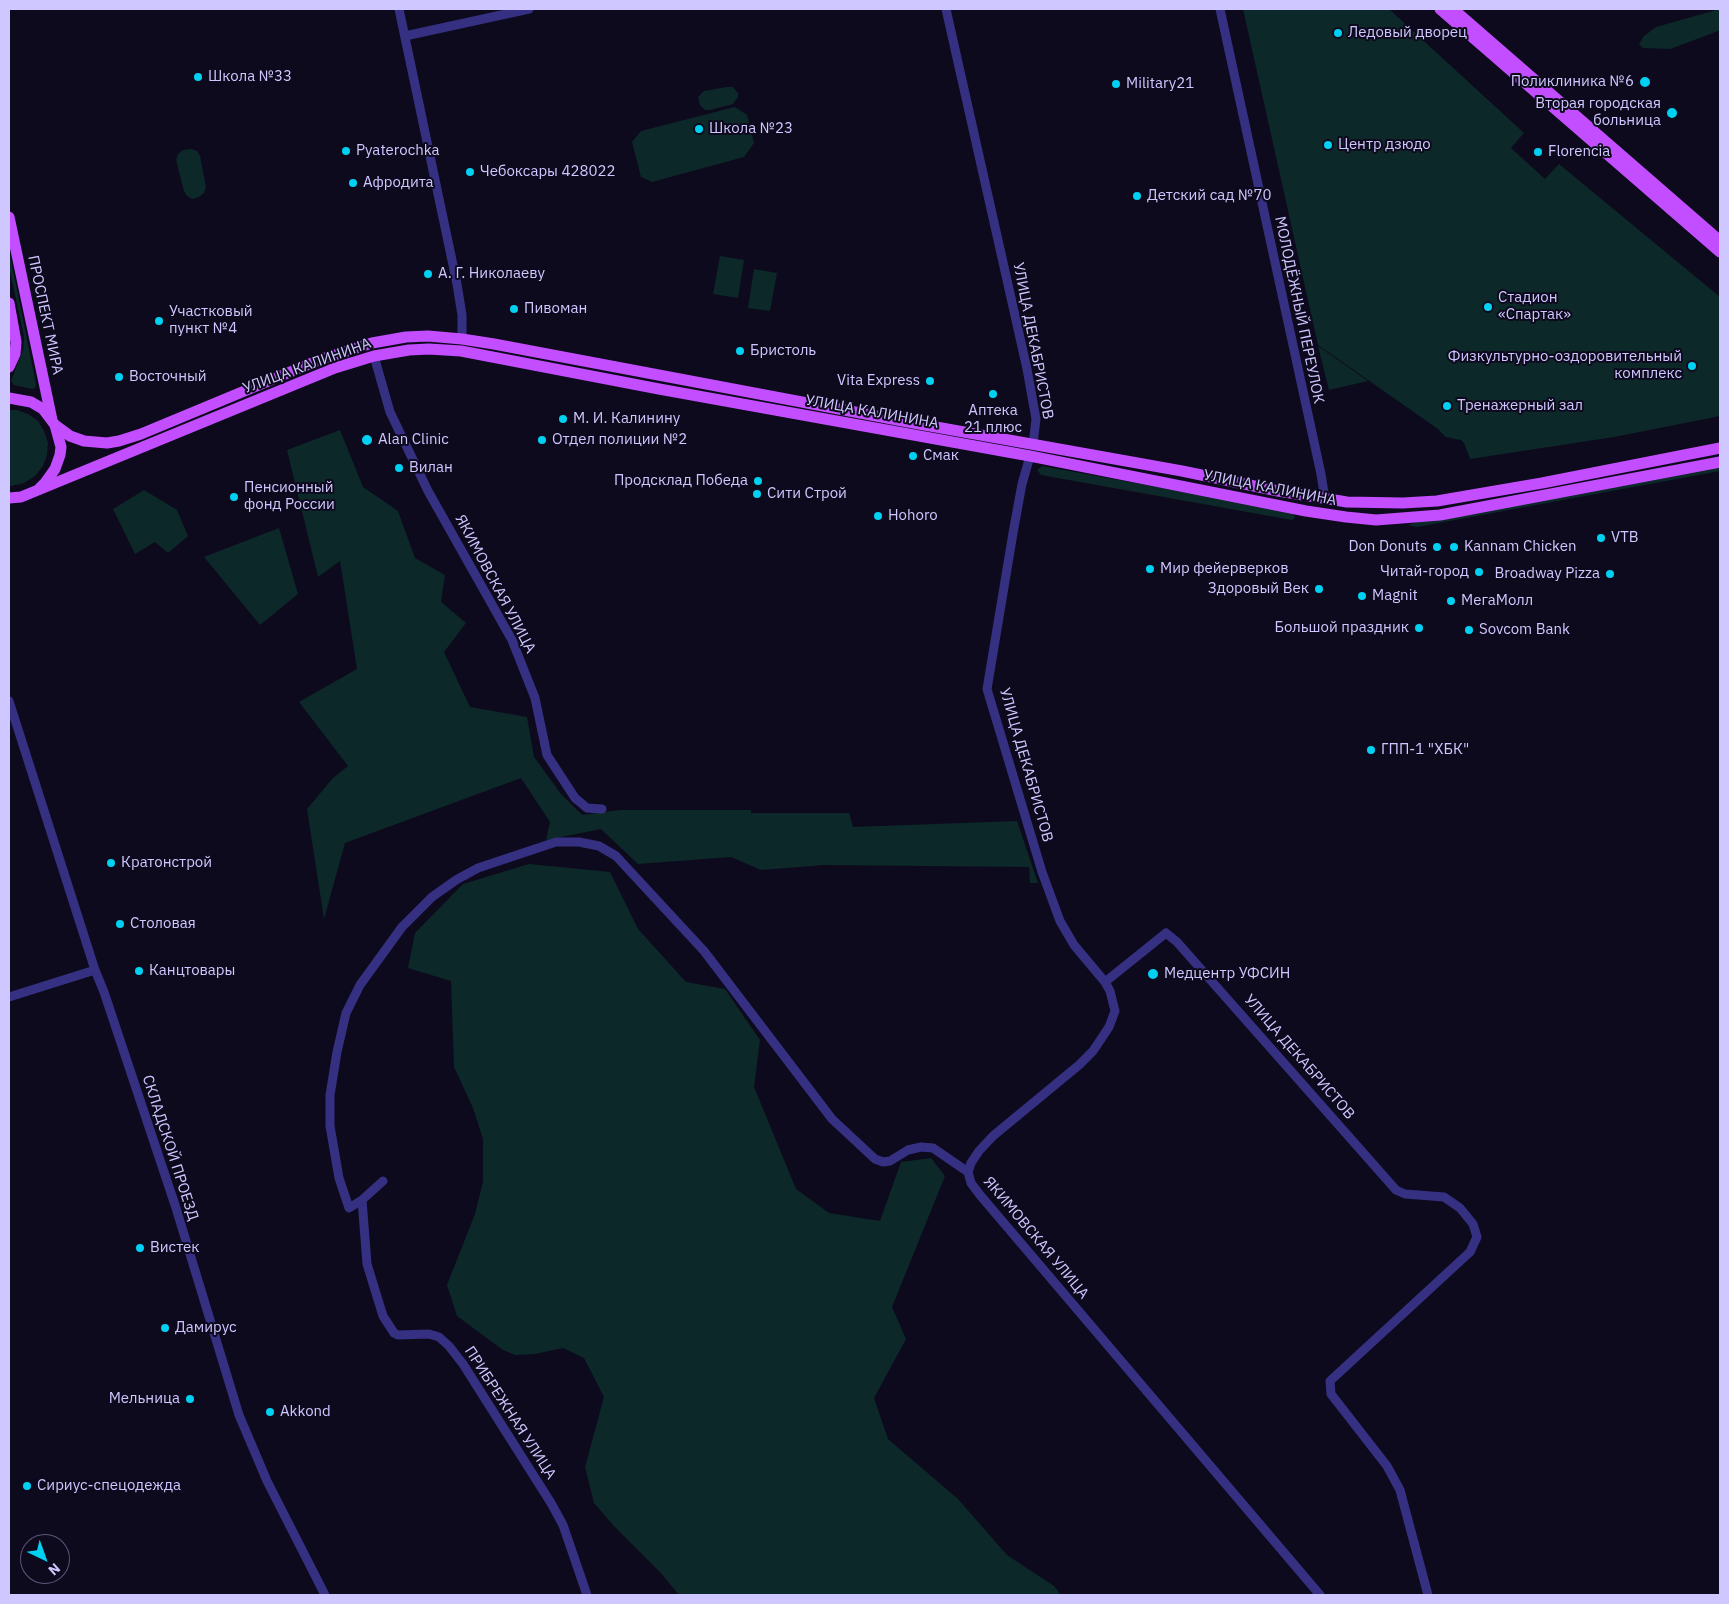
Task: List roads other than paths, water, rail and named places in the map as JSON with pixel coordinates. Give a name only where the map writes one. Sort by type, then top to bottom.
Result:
[{"type":"main road","points":[[1440,9],[1560,108]]},
{"type":"main road","points":[[1453,9],[1720,252]]},
{"type":"main road","points":[[1601,144],[1720,242]]},
{"type":"main road","name":"ПРОСПЕКТ МИРА","points":[[9,216],[54,423],[60,440],[58,462],[51,477],[38,490]]},
{"type":"main road","points":[[9,303],[16,342],[15,354],[9,367]]},
{"type":"main road","name":"УЛИЦА КАЛИНИНА","points":[[9,398],[31,402],[43,409],[54,423],[70,436],[84,441],[107,443],[141,434],[319,360],[372,343],[406,337],[428,336],[462,339],[1325,499],[1376,504],[1437,501],[1542,483],[1720,448]]},
{"type":"main road","points":[[460,352],[462,339]]},
{"type":"main road","name":"УЛИЦА КАЛИНИНА","points":[[9,502],[335,368],[374,356],[409,350],[429,349],[460,352],[1030,456],[1306,511],[1376,520],[1440,515],[1720,462]]},
{"type":"main road","name":"УЛИЦА ДЕКАБРИСТОВ","points":[[1030,456],[1033,444]]},
{"type":"main road","points":[[9,498],[21,497]]},
{"type":"street","points":[[399,9],[457,284],[462,315],[462,339]]},
{"type":"street","points":[[405,36],[530,9]]},
{"type":"street","name":"УЛИЦА ДЕКАБРИСТОВ","points":[[946,9],[1027,369],[1036,419],[1033,444]]},
{"type":"street","name":"МОЛОДЁЖНЫЙ ПЕРЕУЛОК","points":[[1220,9],[1325,499]]},
{"type":"street","name":"ЯКИМОВСКАЯ УЛИЦА","points":[[374,356],[390,412],[428,491],[512,640],[535,698],[547,755],[575,798],[588,808],[602,809]]},
{"type":"street","name":"УЛИЦА ДЕКАБРИСТОВ","points":[[1030,456],[1022,484],[987,689],[1042,872],[1065,931],[1074,945],[1105,982],[1166,933],[1184,949],[1396,1190],[1405,1194],[1444,1197],[1460,1208],[1473,1224],[1477,1237],[1470,1252],[1330,1381],[1330,1394],[1386,1466],[1400,1490],[1428,1595]]},
{"type":"street","name":"СКЛАДСКОЙ ПРОЕЗД","points":[[9,701],[94,970],[104,992],[176,1208],[239,1415],[266,1481],[325,1595]]},
{"type":"street","name":"ЯКИМОВСКАЯ УЛИЦА","points":[[362,1200],[349,1208],[339,1178],[330,1126],[330,1095],[337,1052],[346,1013],[360,985],[402,927],[432,897],[456,880],[478,868],[556,842],[579,842],[599,846],[616,856],[704,950],[832,1119],[875,1159],[882,1162],[890,1160],[908,1150],[921,1147],[934,1148],[968,1172],[971,1183],[980,1195],[1320,1595]]},
{"type":"street","points":[[9,997],[94,970]]},
{"type":"street","points":[[968,1172],[971,1163],[979,1151],[993,1136],[1079,1065],[1101,1041],[1115,1012],[1110,991],[1105,982]]},
{"type":"street","points":[[362,1200],[383,1181]]},
{"type":"street","name":"ПРИБРЕЖНАЯ УЛИЦА","points":[[362,1200],[368,1264],[383,1316],[394,1333],[398,1335],[429,1334],[440,1337],[463,1364],[552,1503],[563,1524],[587,1595]]},
{"type":"place","name":"Ледовый дворец","points":[[1338,33]]},
{"type":"place","name":"Школа №33","points":[[198,77]]},
{"type":"place","name":"Поликлиника №6","points":[[1645,82]]},
{"type":"place","name":"Military21","points":[[1116,84]]},
{"type":"place","name":"Вторая городская больница","points":[[1672,113]]},
{"type":"place","name":"Школа №23","points":[[699,129]]},
{"type":"place","name":"Центр дзюдо","points":[[1328,145]]},
{"type":"place","name":"Pyaterochka","points":[[346,151]]},
{"type":"place","name":"Florencia","points":[[1538,152]]},
{"type":"place","name":"Чебоксары 428022","points":[[470,172]]},
{"type":"place","name":"Афродита","points":[[353,183]]},
{"type":"place","name":"Детский сад №70","points":[[1137,196]]},
{"type":"place","name":"А. Г. Николаеву","points":[[428,274]]},
{"type":"place","name":"Стадион «Спартак»","points":[[1488,307]]},
{"type":"place","name":"Пивоман","points":[[514,309]]},
{"type":"place","name":"Участковый пункт №4","points":[[159,321]]},
{"type":"place","name":"Бристоль","points":[[740,351]]},
{"type":"place","name":"Физкультурно-оздоровительный комплекс","points":[[1692,366]]},
{"type":"place","name":"Восточный","points":[[119,377]]},
{"type":"place","name":"Vita Express","points":[[930,381]]},
{"type":"place","name":"Аптека 21 плюс","points":[[993,394]]},
{"type":"place","name":"Тренажерный зал","points":[[1447,406]]},
{"type":"place","name":"М. И. Калинину","points":[[563,419]]},
{"type":"place","name":"Alan Clinic","points":[[367,440]]},
{"type":"place","name":"Отдел полиции №2","points":[[542,440]]},
{"type":"place","name":"Смак","points":[[913,456]]},
{"type":"place","name":"Вилан","points":[[399,468]]},
{"type":"place","name":"Продсклад Победа","points":[[758,481]]},
{"type":"place","name":"Сити Строй","points":[[757,494]]},
{"type":"place","name":"Пенсионный фонд России","points":[[234,497]]},
{"type":"place","name":"Hohoro","points":[[878,516]]},
{"type":"place","name":"VTB","points":[[1601,538]]},
{"type":"place","name":"Don Donuts","points":[[1437,547]]},
{"type":"place","name":"Kannam Chicken","points":[[1454,547]]},
{"type":"place","name":"Мир фейерверков","points":[[1150,569]]},
{"type":"place","name":"Читай-город","points":[[1479,572]]},
{"type":"place","name":"Broadway Pizza","points":[[1610,574]]},
{"type":"place","name":"Здоровый Век","points":[[1319,589]]},
{"type":"place","name":"Magnit","points":[[1362,596]]},
{"type":"place","name":"МегаМолл","points":[[1451,601]]},
{"type":"place","name":"Большой праздник","points":[[1419,628]]},
{"type":"place","name":"Sovcom Bank","points":[[1469,630]]},
{"type":"place","name":"ГПП-1 \"ХБК\"","points":[[1371,750]]},
{"type":"place","name":"Кратонстрой","points":[[111,863]]},
{"type":"place","name":"Столовая","points":[[120,924]]},
{"type":"place","name":"Канцтовары","points":[[139,971]]},
{"type":"place","name":"Медцентр УФСИН","points":[[1153,974]]},
{"type":"place","name":"Вистек","points":[[140,1248]]},
{"type":"place","name":"Дамирус","points":[[165,1328]]},
{"type":"place","name":"Мельница","points":[[190,1399]]},
{"type":"place","name":"Akkond","points":[[270,1412]]},
{"type":"place","name":"Сириус-спецодежда","points":[[27,1486]]}]
